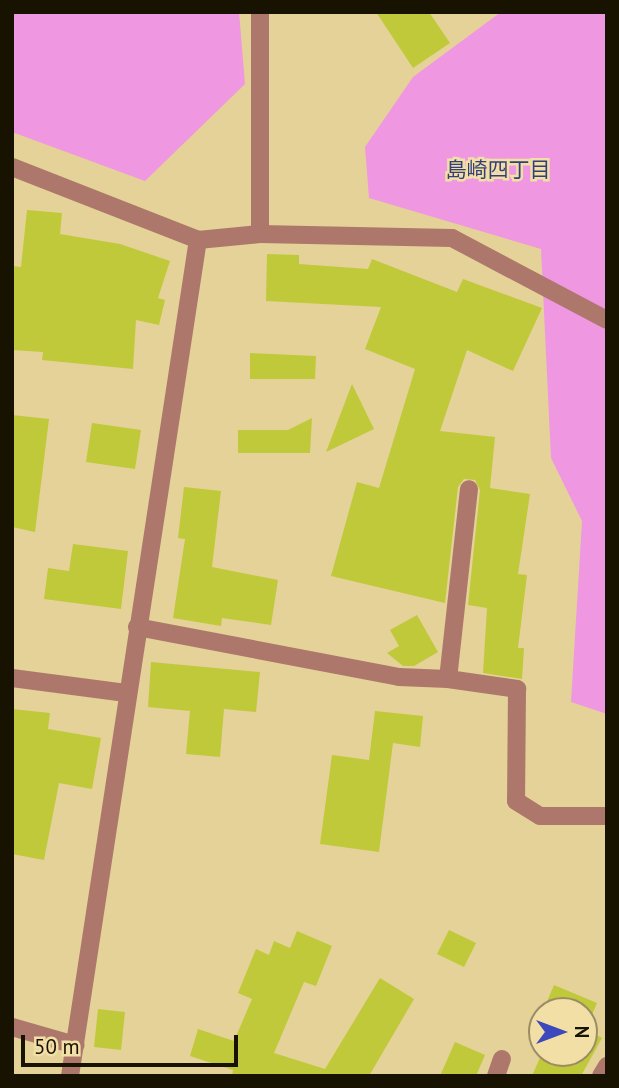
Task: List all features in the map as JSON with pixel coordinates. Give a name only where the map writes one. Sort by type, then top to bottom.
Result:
[{"type":"street","points":[[260,12],[260,234]]},
{"type":"street","points":[[12,167],[198,240],[260,234],[452,238],[607,320]]},
{"type":"street","points":[[70,1076],[198,240]]},
{"type":"street","points":[[449,679],[469,489]]},
{"type":"street","points":[[138,627],[399,677],[449,679],[517,689],[516,801],[540,816],[607,817]]},
{"type":"street","points":[[12,678],[127,694]]},
{"type":"street","points":[[12,1027],[75,1045]]},
{"type":"street","points":[[601,1076],[607,1066]]},
{"type":"shaded area","points":[[12,12],[239,12],[245,84],[145,181],[12,132]]},
{"type":"shaded area","points":[[501,12],[607,12],[607,714],[571,702],[582,521],[551,458],[541,249],[369,198],[365,147],[413,77]]},
{"type":"building","points":[[376,12],[429,12],[450,43],[413,68]]},
{"type":"building","points":[[27,210],[62,213],[60,234],[120,244],[170,261],[158,298],[165,300],[159,325],[136,320],[133,369],[42,360],[43,352],[12,350],[12,266],[21,267]]},
{"type":"building","points":[[267,254],[299,255],[299,264],[368,269],[372,259],[457,292],[463,279],[542,308],[513,371],[467,350],[440,431],[495,437],[490,488],[530,494],[518,574],[527,575],[518,648],[524,648],[522,679],[483,673],[487,608],[468,605],[480,490],[475,480],[464,479],[458,487],[445,603],[331,576],[357,482],[379,488],[415,369],[365,349],[381,307],[266,301]]},
{"type":"building","points":[[250,353],[316,356],[315,379],[250,379]]},
{"type":"building","points":[[352,384],[374,429],[326,452]]},
{"type":"building","points":[[12,415],[49,419],[35,532],[12,527]]},
{"type":"building","points":[[312,418],[310,453],[238,453],[238,430],[288,430]]},
{"type":"building","points":[[92,423],[141,430],[135,469],[86,462]]},
{"type":"building","points":[[184,487],[221,491],[212,567],[278,580],[271,625],[222,618],[221,626],[173,618],[185,539],[178,538]]},
{"type":"building","points":[[73,544],[128,551],[121,609],[44,599],[48,568],[69,571]]},
{"type":"building","points":[[417,615],[438,652],[414,666],[403,666],[387,653],[399,646],[390,630]]},
{"type":"building","points":[[151,662],[260,672],[256,712],[224,709],[220,757],[186,754],[190,711],[148,707]]},
{"type":"building","points":[[12,709],[50,713],[48,729],[101,738],[92,789],[59,783],[44,860],[12,854]]},
{"type":"building","points":[[375,711],[423,716],[420,747],[393,743],[379,852],[320,844],[332,755],[369,760]]},
{"type":"building","points":[[449,930],[476,943],[464,967],[437,954]]},
{"type":"building","points":[[297,931],[332,946],[316,986],[304,982],[274,1053],[325,1069],[380,978],[414,999],[369,1076],[232,1076],[233,1070],[190,1056],[198,1029],[234,1041],[252,999],[238,993],[256,949],[269,955],[274,941],[290,948]]},
{"type":"building","points":[[554,985],[583,997],[549,997]]},
{"type":"building","points":[[98,1009],[125,1012],[121,1050],[94,1047]]},
{"type":"building","points":[[455,1042],[485,1055],[476,1076],[440,1076]]},
{"type":"building","points":[[536,1067],[586,1067],[581,1076],[532,1076]]},
{"type":"district","name":"島崎四丁目","points":[[498,170]]}]
